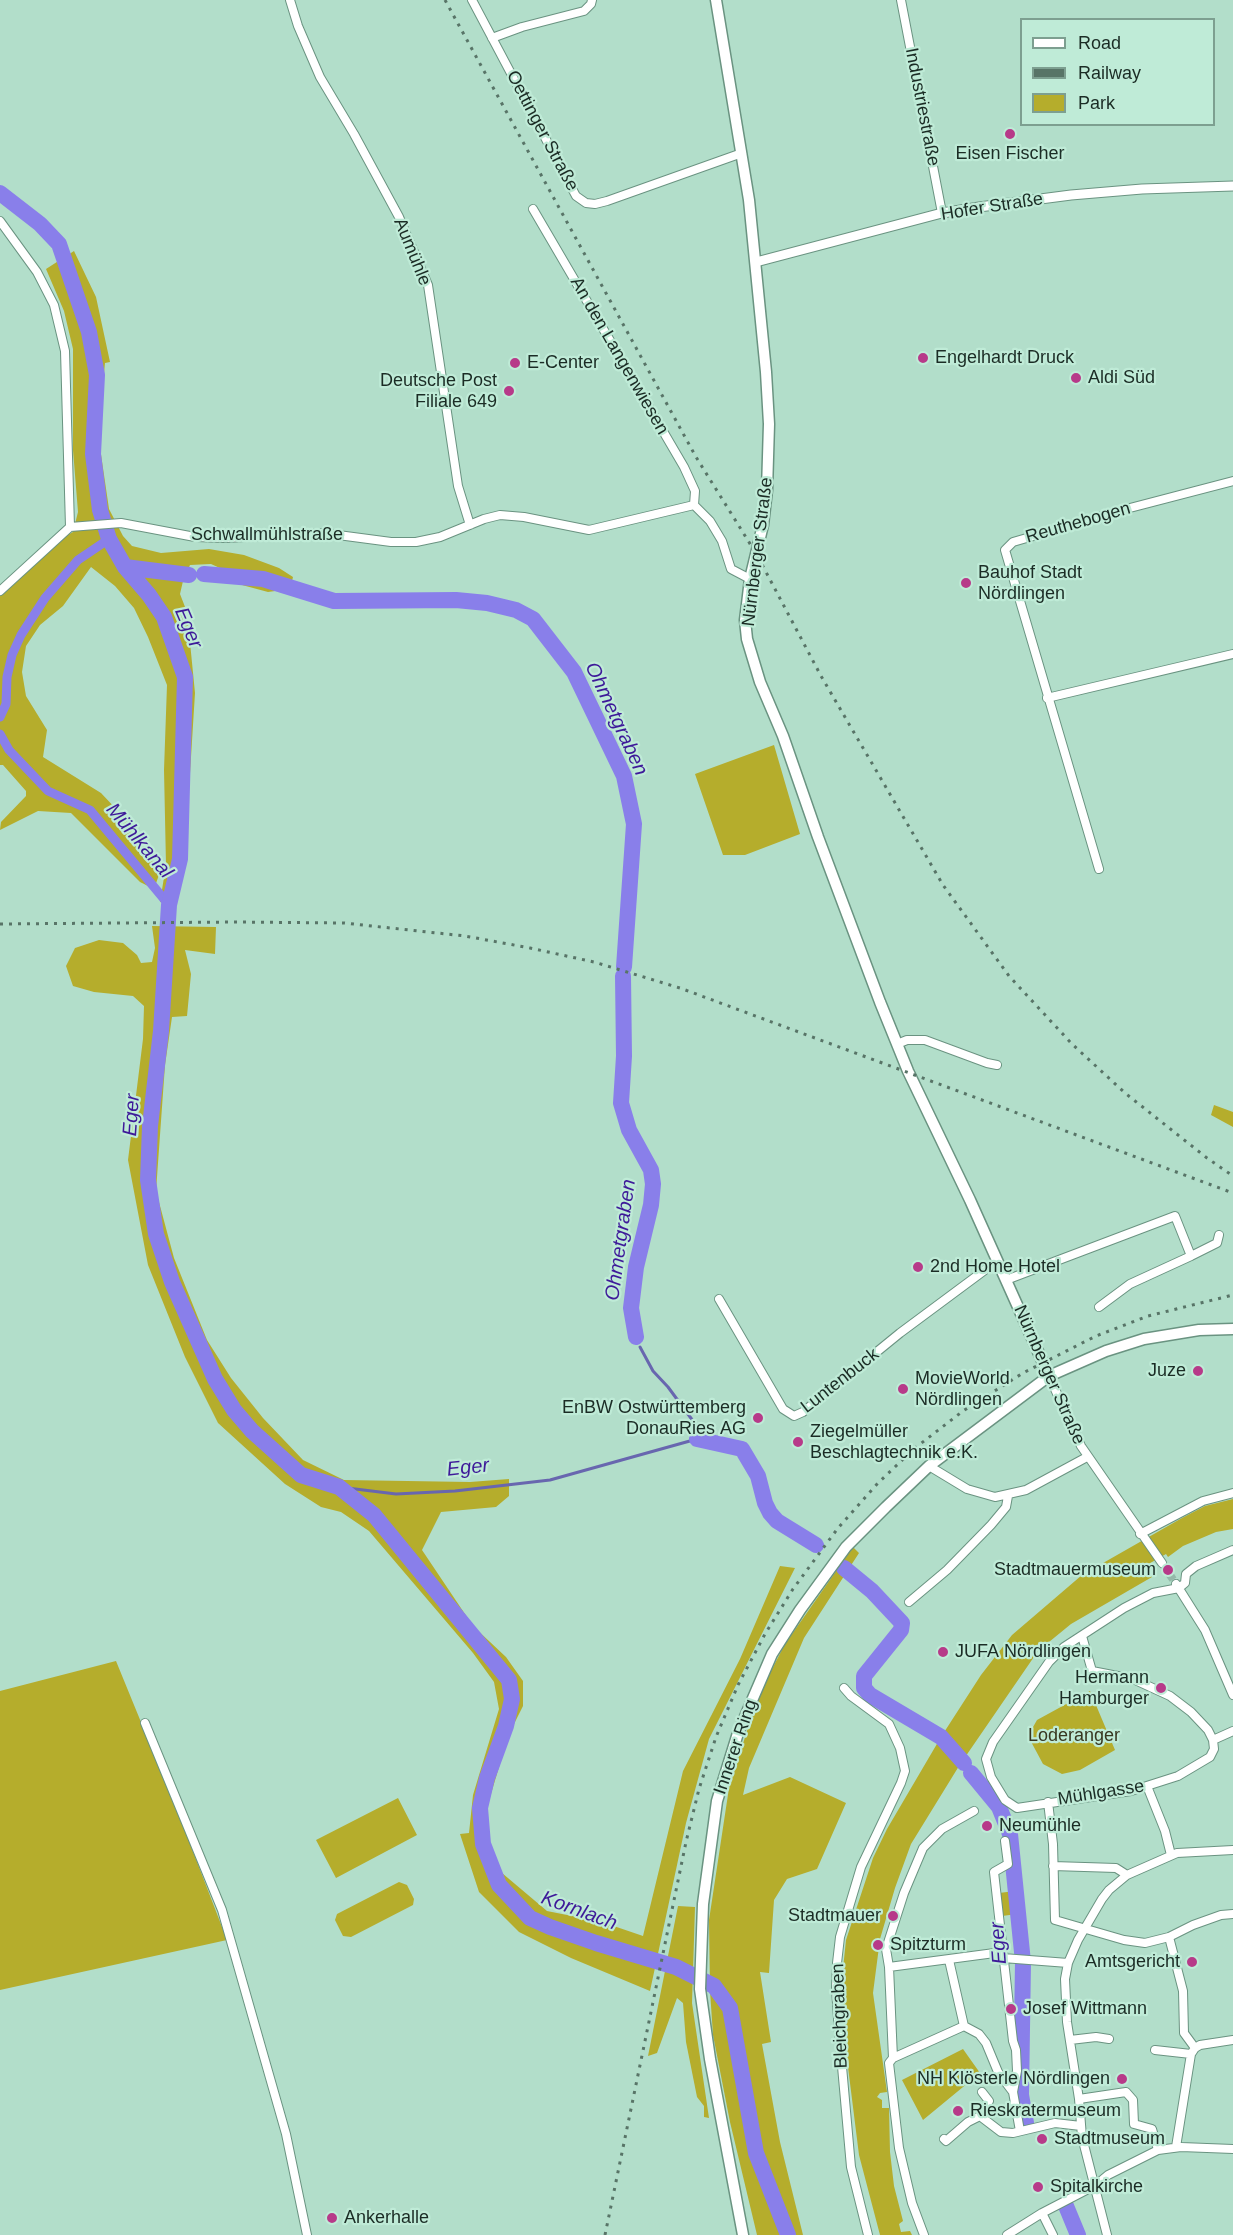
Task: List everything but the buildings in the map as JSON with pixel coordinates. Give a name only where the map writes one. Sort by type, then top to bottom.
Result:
[{"type":"main road","name":"Nürnberger Straße","points":[[716,0],[742,153],[756,262],[766,372],[769,458],[763,525],[750,579],[746,620],[752,659],[783,736],[850,923],[897,1044],[1049,1376]]},
{"type":"main road","name":"Innerer Ring","points":[[743,2235],[710,2059],[700,1989],[705,1883],[717,1801],[734,1744],[752,1698],[785,1631],[840,1556],[878,1515],[929,1466],[1049,1376],[1106,1351],[1144,1339],[1199,1330],[1233,1329]]},
{"type":"street","name":"Aumühle","points":[[290,0],[298,26],[320,77],[399,217],[428,285],[458,486],[470,525]]},
{"type":"street","name":"Oettinger Straße","points":[[472,0],[576,196],[586,202],[595,204],[607,201],[742,153]]},
{"type":"street","points":[[492,38],[522,27],[584,11],[592,0]]},
{"type":"street","name":"Industriestraße","points":[[901,0],[942,213]]},
{"type":"street","name":"Hofer Straße","points":[[756,262],[942,213],[1071,195],[1172,187],[1233,186]]},
{"type":"street","name":"An den Langenwiesen","points":[[533,209],[684,467],[695,491],[694,505]]},
{"type":"street","points":[[0,221],[37,272],[54,305],[65,351],[70,527],[0,591]]},
{"type":"street","name":"Reuthebogen","points":[[1099,869],[1005,550],[1013,542],[1233,481]]},
{"type":"street","name":"Schwallmühlstraße","points":[[70,527],[121,523],[195,537],[225,538],[323,533],[391,542],[416,542],[440,537],[500,515],[524,517],[589,531],[694,505]]},
{"type":"street","points":[[694,505],[710,521],[722,541],[731,569],[750,579]]},
{"type":"street","points":[[1047,698],[1233,654]]},
{"type":"street","points":[[897,1044],[907,1040],[926,1040],[987,1064],[997,1065]]},
{"type":"street","points":[[1006,1280],[1175,1216],[1191,1256]]},
{"type":"street","points":[[1099,1307],[1130,1284],[1217,1243],[1219,1235]]},
{"type":"street","name":"Luntenbuck","points":[[719,1299],[783,1409],[794,1416],[803,1412],[930,1309],[997,1261]]},
{"type":"street","name":"Nürnberger Straße","points":[[1049,1376],[1065,1414],[1088,1457],[1162,1563]]},
{"type":"street","points":[[929,1466],[977,1493],[995,1497],[1008,1496],[1036,1486],[1088,1457]]},
{"type":"street","points":[[1140,1534],[1203,1501],[1233,1493]]},
{"type":"street","points":[[909,1602],[947,1570],[991,1526],[1006,1507],[1008,1496]]},
{"type":"street","points":[[1233,1550],[1196,1566],[1186,1574],[1185,1583],[1152,1593],[1124,1608],[1082,1636],[1092,1671],[1133,1679],[1170,1696],[1191,1712],[1208,1730],[1213,1740],[1233,1731]]},
{"type":"street","points":[[1178,1586],[1205,1630],[1233,1693]]},
{"type":"street","name":"Mühlgasse","points":[[1082,1636],[1064,1647],[1049,1662],[990,1748],[986,1759],[987,1765],[991,1777],[1005,1800],[1017,1808],[1131,1791],[1178,1776],[1210,1757],[1214,1749],[1213,1740]]},
{"type":"street","name":"Bleichgraben","points":[[844,1688],[851,1696],[889,1724],[900,1748],[905,1771],[902,1783],[861,1867],[840,1937],[837,1963],[839,2033],[851,2167],[868,2235]]},
{"type":"street","points":[[145,1723],[222,1910],[286,2134],[307,2235]]},
{"type":"street","points":[[1147,1786],[1165,1831],[1171,1855]]},
{"type":"street","points":[[1048,1802],[1055,1920],[1085,1930],[1145,1943],[1169,1937],[1221,1915],[1233,1914]]},
{"type":"street","points":[[893,2058],[889,1967],[886,1949],[904,1893],[923,1848],[942,1829],[974,1811]]},
{"type":"street","points":[[1005,1841],[1008,1864],[994,1872],[1005,1977],[1016,2050],[1017,2071],[1012,2092]]},
{"type":"street","points":[[1107,2235],[1097,2200],[1096,2185],[1082,2138],[1065,1978],[1068,1963],[1109,1890],[1127,1875],[1178,1852],[1233,1850]]},
{"type":"street","points":[[1053,1866],[1116,1868],[1127,1875]]},
{"type":"street","points":[[1169,1937],[1183,1991],[1184,2033],[1193,2051],[1176,2147]]},
{"type":"street","points":[[889,1967],[1003,1955],[1017,1959],[1068,1963]]},
{"type":"street","points":[[949,1960],[964,2026],[979,2034],[986,2043],[998,2073],[1012,2092],[1020,2131]]},
{"type":"street","points":[[924,2235],[912,2203],[899,2148],[889,2063],[893,2058],[964,2026]]},
{"type":"street","points":[[1070,2040],[1096,2037],[1109,2040]]},
{"type":"street","points":[[1155,2050],[1193,2051],[1200,2045],[1233,2040]]},
{"type":"street","points":[[944,2139],[946,2141],[968,2122],[980,2116],[989,2101],[982,2092]]},
{"type":"street","points":[[1079,2099],[1126,2092],[1133,2100],[1134,2124],[1152,2128],[1158,2150]]},
{"type":"street","points":[[980,2116],[1001,2132],[1020,2131],[1055,2123],[1081,2126]]},
{"type":"street","points":[[1007,2235],[1042,2213],[1096,2185],[1108,2175],[1158,2150],[1176,2147],[1233,2149]]},
{"type":"street","points":[[1042,2213],[1053,2235]]},
{"type":"green space","points":[[74,251],[96,297],[110,362],[105,363],[98,434],[109,509],[123,536],[132,546],[161,553],[209,549],[244,555],[279,568],[293,577],[290,589],[268,592],[242,585],[222,569],[211,564],[190,565],[183,581],[180,594],[187,612],[195,693],[184,869],[178,880],[176,903],[160,902],[166,865],[164,770],[167,685],[134,608],[115,586],[91,567],[63,606],[40,625],[26,646],[22,672],[26,696],[47,730],[43,757],[101,793],[135,829],[160,872],[154,889],[140,882],[71,813],[38,811],[0,830],[1,822],[26,796],[26,791],[3,765],[0,765],[0,595],[55,542],[73,532],[78,512],[73,450],[73,349],[64,311],[46,269]]},
{"type":"green space","points":[[774,745],[800,834],[745,855],[723,855],[695,774]]},
{"type":"green space","points":[[152,926],[216,927],[215,954],[185,950],[191,974],[187,1016],[172,1017],[165,1065],[156,1191],[174,1258],[207,1340],[231,1378],[263,1418],[303,1460],[344,1480],[470,1482],[509,1479],[509,1496],[496,1507],[441,1512],[422,1550],[473,1626],[506,1657],[523,1681],[523,1706],[509,1734],[487,1807],[489,1842],[502,1873],[547,1911],[602,1922],[643,1936],[683,1771],[740,1659],[780,1566],[795,1568],[709,1739],[686,1823],[650,1991],[571,1958],[519,1932],[479,1892],[460,1834],[469,1833],[473,1795],[499,1709],[494,1682],[473,1653],[369,1531],[341,1512],[321,1507],[285,1484],[218,1423],[185,1357],[148,1265],[128,1160],[143,1039],[144,1006],[133,996],[94,992],[73,986],[66,966],[75,948],[99,940],[123,943],[137,955],[141,963],[152,962],[155,948]]},
{"type":"green space","points":[[1214,1105],[1233,1112],[1233,1127],[1211,1115]]},
{"type":"green space","points":[[1233,1499],[1233,1529],[1216,1532],[1183,1546],[1168,1557],[1166,1554],[1145,1566],[1152,1577],[1071,1624],[1038,1651],[959,1766],[911,1844],[880,1939],[873,1993],[887,2092],[880,2093],[877,2097],[882,2100],[882,2108],[889,2108],[890,2152],[894,2186],[903,2221],[899,2224],[901,2232],[910,2231],[912,2235],[880,2235],[859,2155],[844,2035],[841,1988],[846,1940],[873,1858],[887,1829],[941,1737],[981,1675],[1012,1635],[1082,1575],[1205,1506]]},
{"type":"green space","points":[[853,1547],[859,1553],[804,1638],[749,1768],[743,1795],[790,1777],[846,1803],[817,1869],[787,1879],[774,1900],[769,1973],[760,1972],[771,2042],[762,2044],[780,2142],[803,2235],[757,2235],[730,2122],[713,2035],[709,1920],[729,1788],[758,1696],[785,1644]]},
{"type":"green space","points":[[116,1661],[227,1940],[0,1990],[0,1691]]},
{"type":"green space","name":"Loderanger","points":[[1090,1691],[1115,1750],[1080,1770],[1062,1774],[1043,1764],[1028,1736],[1037,1720]]},
{"type":"green space","points":[[398,1798],[417,1835],[336,1878],[316,1840]]},
{"type":"green space","points":[[399,1882],[407,1885],[414,1899],[413,1905],[351,1937],[343,1936],[335,1920],[337,1914]]},
{"type":"green space","points":[[1015,1891],[1017,1914],[1002,1916],[999,1893]]},
{"type":"green space","points":[[678,1906],[695,1907],[692,2003],[709,2118],[704,2117],[704,2106],[697,2097],[686,2042],[683,2003],[677,1998],[657,2053],[648,2056]]},
{"type":"green space","points":[[963,2049],[980,2073],[923,2120],[902,2080]]},
{"type":"waterway","name":"Eger","points":[[0,193],[40,224],[59,244],[89,332],[97,375],[93,454],[100,510],[109,539],[125,567],[164,617],[185,677],[180,859],[169,905],[161,1031],[150,1126],[148,1180],[156,1234],[172,1282],[215,1379],[234,1410],[252,1431],[301,1475],[339,1487],[374,1515],[509,1680],[512,1699],[506,1726],[487,1778],[480,1808],[483,1844],[499,1885],[530,1918],[596,1943],[676,1967],[714,1986],[730,2008],[756,2153],[788,2235]]},
{"type":"waterway","name":"Mühlkanal","points":[[0,717],[6,704],[7,677],[12,655],[21,635],[45,598],[78,560],[109,539]]},
{"type":"waterway","name":"Ohmetgraben","points":[[125,567],[189,575]]},
{"type":"waterway","name":"Ohmetgraben","points":[[204,574],[263,579],[334,601],[456,600],[487,603],[516,610],[533,619],[574,672],[624,776],[634,824],[624,967]]},
{"type":"waterway","name":"Mühlkanal","points":[[0,734],[9,750],[48,791],[90,810],[169,905]]},
{"type":"waterway","name":"Ohmetgraben","points":[[623,976],[624,1056],[621,1103],[629,1130],[651,1170],[653,1184],[651,1205],[636,1267],[631,1308],[636,1337]]},
{"type":"waterway","name":"Eger","points":[[339,1487],[396,1494],[455,1491],[550,1480],[697,1439],[696,1425],[653,1371],[640,1347]]},
{"type":"waterway","name":"Eger","points":[[697,1439],[742,1449],[758,1476],[770,1513],[777,1521],[816,1545]]},
{"type":"waterway","name":"Eger","points":[[844,1568],[872,1591],[902,1623],[901,1630],[864,1676],[864,1688],[870,1695],[941,1737],[964,1763]]},
{"type":"waterway","name":"Eger","points":[[971,1773],[999,1807],[1010,1834],[1023,1962],[1021,2095],[1026,2123]]},
{"type":"waterway","points":[[1017,1891],[1013,1895],[1014,1911],[1019,1915]]},
{"type":"waterway","name":"Eger","points":[[1066,2206],[1078,2235]]},
{"type":"tunnel","points":[[1162,1563],[1176,1584]]},
{"type":"railway","points":[[445,0],[696,457],[757,555],[821,676],[943,885],[1009,976],[1072,1044],[1125,1093],[1233,1176]]},
{"type":"railway","points":[[0,924],[344,923],[465,936],[530,948],[594,962],[680,988],[1233,1193]]},
{"type":"railway","points":[[605,2235],[699,1789],[716,1737],[738,1685],[765,1634],[793,1589],[838,1528],[878,1483],[915,1448],[963,1411],[1023,1373],[1096,1336],[1148,1316],[1233,1295]]},
{"type":"place","name":"Eisen Fischer","points":[[1010,134]]},
{"type":"place","name":"Engelhardt Druck","points":[[923,358]]},
{"type":"place","name":"E-Center","points":[[515,363]]},
{"type":"place","name":"Aldi Süd","points":[[1076,378]]},
{"type":"place","name":"Deutsche Post Filiale 649","points":[[509,391]]},
{"type":"place","name":"Bauhof Stadt Nördlingen","points":[[966,583]]},
{"type":"place","name":"2nd Home Hotel","points":[[918,1267]]},
{"type":"place","name":"Juze","points":[[1198,1371]]},
{"type":"place","name":"MovieWorld Nördlingen","points":[[903,1389]]},
{"type":"place","name":"EnBW Ostwürttemberg DonauRies AG","points":[[758,1418]]},
{"type":"place","name":"Ziegelmüller Beschlagtechnik e.K.","points":[[798,1442]]},
{"type":"place","name":"Stadtmauermuseum","points":[[1168,1570]]},
{"type":"place","name":"JUFA Nördlingen","points":[[943,1652]]},
{"type":"place","name":"Hermann Hamburger","points":[[1161,1688]]},
{"type":"place","name":"Neumühle","points":[[987,1826]]},
{"type":"place","name":"Stadtmauer","points":[[893,1916]]},
{"type":"place","name":"Spitzturm","points":[[878,1945]]},
{"type":"place","name":"Amtsgericht","points":[[1192,1962]]},
{"type":"place","name":"Josef Wittmann","points":[[1011,2009]]},
{"type":"place","name":"NH Klösterle Nördlingen","points":[[1122,2079]]},
{"type":"place","name":"Rieskratermuseum","points":[[958,2111]]},
{"type":"place","name":"Stadtmuseum","points":[[1042,2139]]},
{"type":"place","name":"Spitalkirche","points":[[1038,2187]]},
{"type":"place","name":"Ankerhalle","points":[[332,2218]]},
{"type":"water label","name":"Kornlach","points":[[579,1911]]}]
